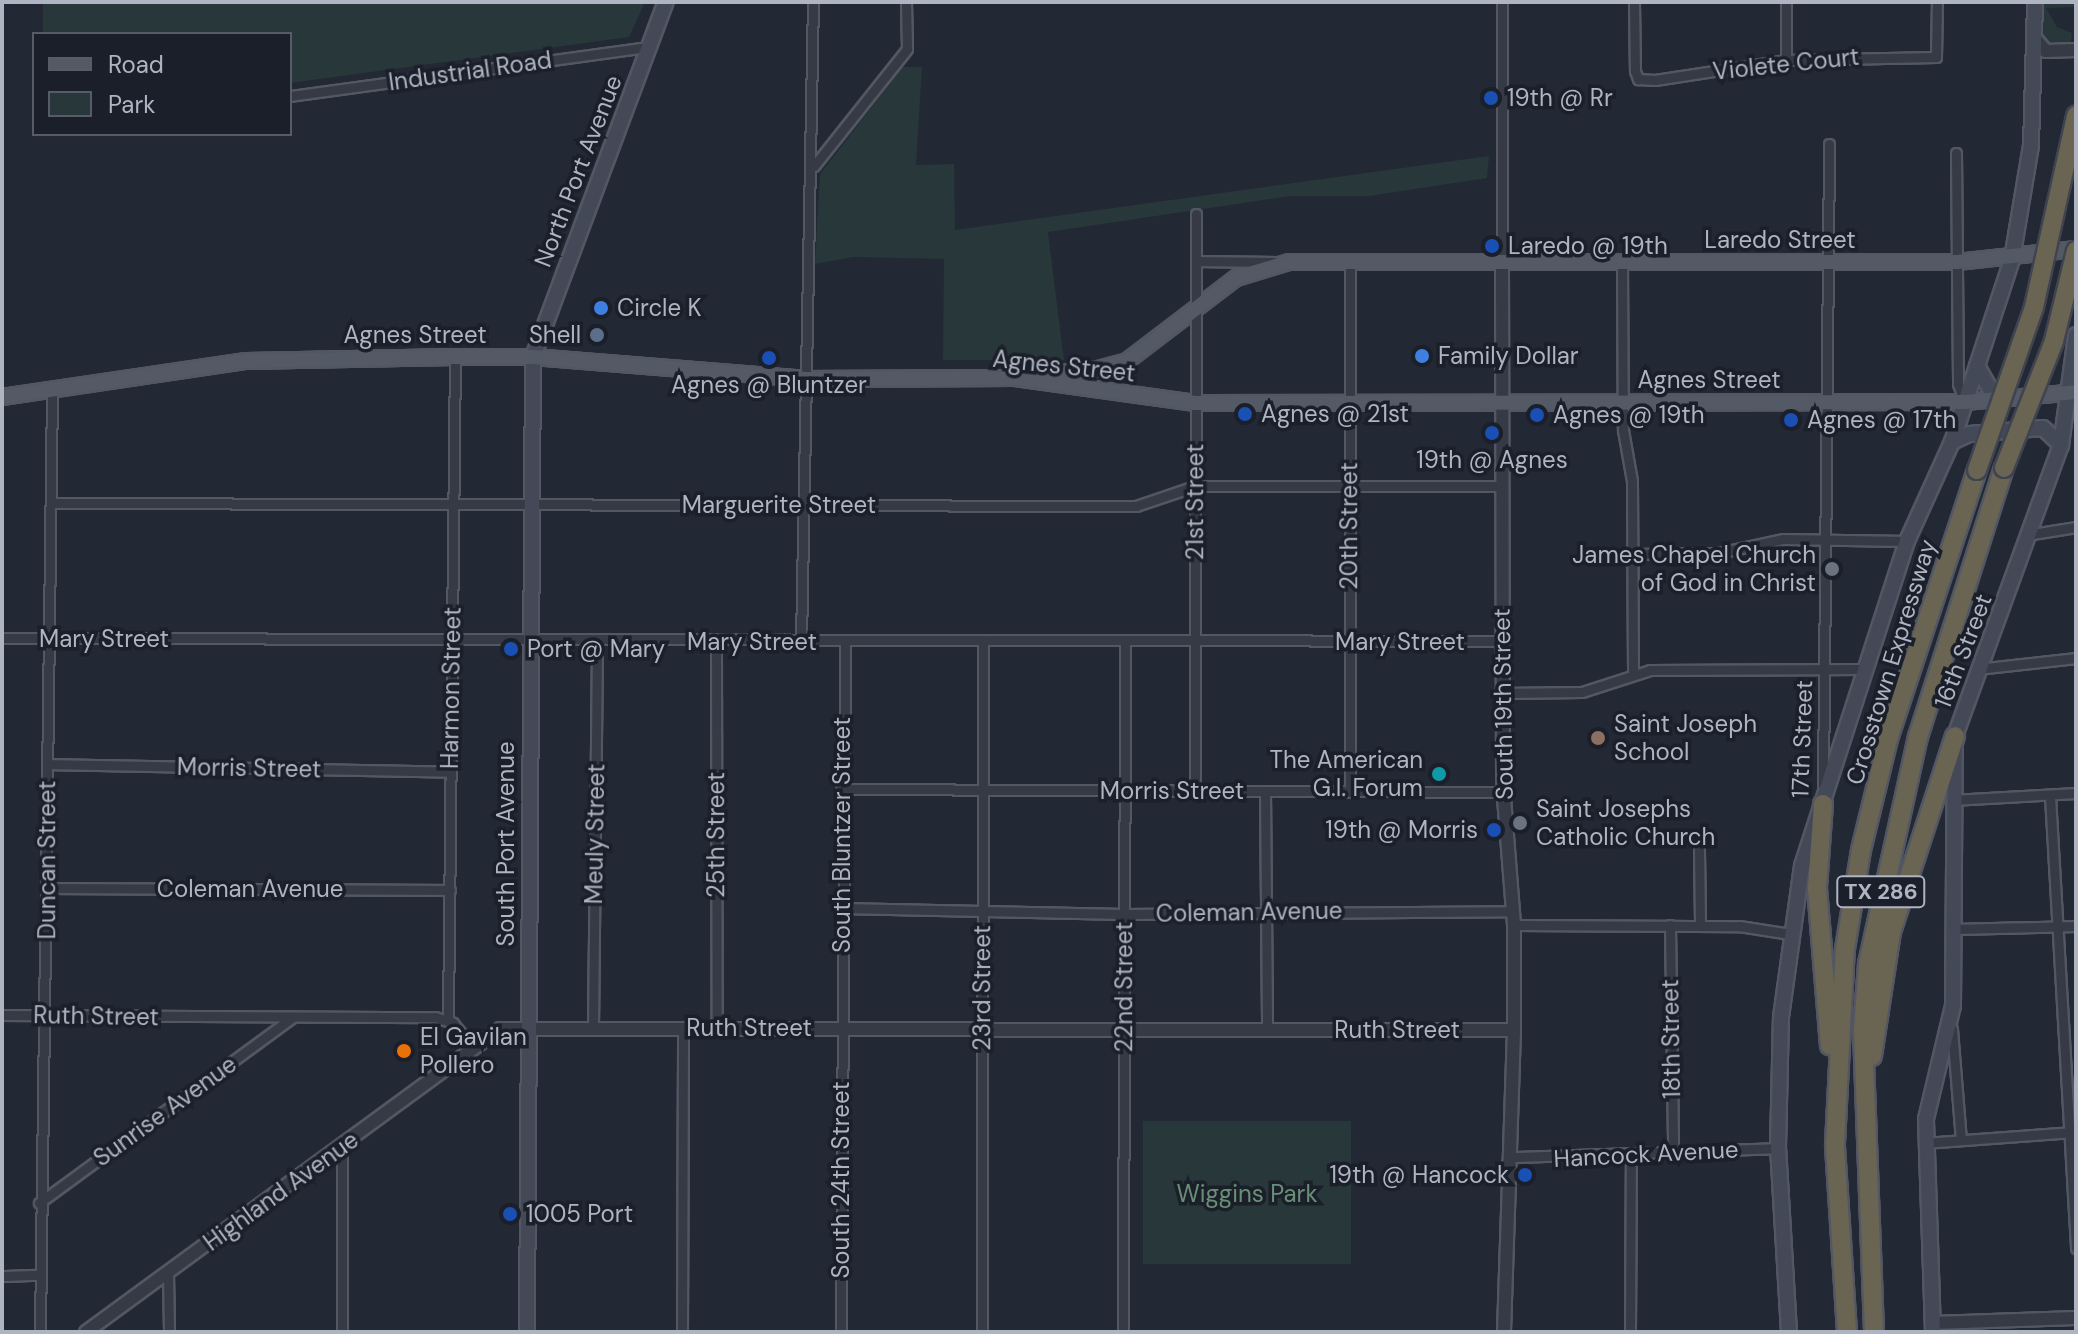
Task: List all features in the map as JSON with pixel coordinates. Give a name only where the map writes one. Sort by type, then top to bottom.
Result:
[{"type":"highway","name":"Crosstown Expressway","points":[[1844,1332],[1835,1089],[1845,949],[1861,850],[1888,739],[2034,307],[2076,116]]},
{"type":"highway","name":"Crosstown Expressway","points":[[1874,1332],[1864,1098],[1868,964],[1884,877],[1918,737],[2004,468],[2054,341],[2075,251]]},
{"type":"highway","points":[[1864,1098],[1891,932],[1955,736]]},
{"type":"highway","points":[[1823,804],[1817,888],[1835,1089]]},
{"type":"highway","points":[[1874,1279],[1882,1332]]},
{"type":"main road","name":"North Port Avenue","points":[[533,357],[666,2]]},
{"type":"main road","name":"Crosstown Expressway","points":[[1823,804],[1907,541],[1952,442],[2012,259],[2031,146],[2035,2]]},
{"type":"main road","name":"Laredo Street","points":[[1289,262],[1957,262],[2075,251]]},
{"type":"main road","points":[[1015,378],[1127,361],[1151,347],[1194,307],[1236,278],[1289,262]]},
{"type":"main road","points":[[2071,393],[2076,335]]},
{"type":"main road","name":"Agnes Street","points":[[2,397],[246,361],[455,357],[533,357],[804,379],[1015,378],[1195,403],[1965,402],[2071,393]]},
{"type":"main road","name":"South Port Avenue","points":[[527,1332],[533,357]]},
{"type":"main road","points":[[1977,366],[1996,399]]},
{"type":"main road","name":"16th Street","points":[[1933,1328],[1925,1143],[1932,1092],[1952,1029],[1955,736],[1977,669],[2032,534],[2061,445],[2071,393]]},
{"type":"main road","points":[[1952,442],[1969,434],[2043,428],[2061,445]]},
{"type":"main road","name":"17th Street","points":[[1789,1332],[1778,1148],[1781,1017],[1790,934],[1802,866],[1823,804]]},
{"type":"street","points":[[801,642],[804,379],[814,166],[813,2]]},
{"type":"street","points":[[814,166],[907,49],[906,2]]},
{"type":"street","name":"South 19th Street","points":[[1502,2],[1501,693],[1503,792],[1514,925],[1513,1157],[1504,1332]]},
{"type":"street","name":"Violete Court","points":[[1634,2],[1638,79],[1786,60],[1936,57],[1937,2]]},
{"type":"street","points":[[1786,2],[1786,60]]},
{"type":"street","points":[[2035,38],[2046,51],[2076,50]]},
{"type":"street","name":"Industrial Road","points":[[292,96],[650,47]]},
{"type":"street","name":"17th Street","points":[[1823,804],[1829,144]]},
{"type":"street","points":[[1956,153],[1958,384],[1965,402]]},
{"type":"street","name":"21st Street","points":[[1195,791],[1196,214]]},
{"type":"street","name":"Laredo Street","points":[[1196,261],[1289,262]]},
{"type":"street","name":"20th Street","points":[[1350,261],[1350,792]]},
{"type":"street","points":[[1622,262],[1623,402],[1632,481],[1633,673]]},
{"type":"street","name":"Harmon Street","points":[[448,1020],[455,357]]},
{"type":"street","name":"Duncan Street","points":[[40,1332],[39,1203],[49,888],[48,639],[52,389]]},
{"type":"street","name":"Marguerite Street","points":[[51,503],[1136,506],[1195,486],[1502,486]]},
{"type":"street","points":[[2032,534],[2076,527]]},
{"type":"street","points":[[1633,554],[1718,553],[1783,539],[1907,541]]},
{"type":"street","name":"Mary Street","points":[[2,638],[983,643],[1501,641]]},
{"type":"street","name":"Meuly Street","points":[[593,1028],[597,640]]},
{"type":"street","name":"25th Street","points":[[716,642],[717,1028]]},
{"type":"street","name":"South Bluntzer Street","points":[[841,1029],[841,789],[845,642]]},
{"type":"street","name":"23rd Street","points":[[982,1332],[983,643]]},
{"type":"street","name":"22nd Street","points":[[1123,1332],[1125,643]]},
{"type":"street","points":[[1977,669],[2076,658]]},
{"type":"street","points":[[1501,693],[1582,692],[1633,673],[1864,669]]},
{"type":"street","name":"Morris Street","points":[[48,764],[450,772]]},
{"type":"street","name":"Morris Street","points":[[841,789],[1503,792]]},
{"type":"street","points":[[1265,791],[1267,1030]]},
{"type":"street","points":[[1952,800],[2076,793]]},
{"type":"street","points":[[2050,796],[2073,1133],[2076,1248]]},
{"type":"street","points":[[1699,850],[1700,926]]},
{"type":"street","name":"Coleman Avenue","points":[[49,888],[450,890]]},
{"type":"street","name":"Coleman Avenue","points":[[842,908],[1124,914],[1513,911]]},
{"type":"street","points":[[1514,925],[1670,925],[1790,934]]},
{"type":"street","name":"18th Street","points":[[1670,925],[1673,1153]]},
{"type":"street","points":[[1954,929],[2076,926]]},
{"type":"street","name":"Ruth Street","points":[[2,1015],[448,1020]]},
{"type":"street","name":"Sunrise Avenue","points":[[39,1203],[292,1018]]},
{"type":"street","points":[[448,1020],[473,1048]]},
{"type":"street","name":"Ruth Street","points":[[473,1048],[500,1029],[527,1028],[1514,1030]]},
{"type":"street","points":[[682,1332],[683,1028]]},
{"type":"street","name":"South 24th Street","points":[[841,1029],[841,1332]]},
{"type":"street","name":"16th Street","points":[[1952,1029],[1961,1140]]},
{"type":"street","name":"Highland Avenue","points":[[86,1332],[342,1148],[473,1048]]},
{"type":"street","points":[[1925,1143],[2073,1133]]},
{"type":"street","points":[[342,1148],[342,1332]]},
{"type":"street","name":"Hancock Avenue","points":[[1513,1157],[1778,1148]]},
{"type":"street","points":[[1630,1332],[1631,1155]]},
{"type":"street","points":[[168,1273],[169,1332]]},
{"type":"street","points":[[2,1276],[40,1275]]},
{"type":"street","points":[[1933,1328],[2076,1318]]},
{"type":"green space","points":[[43,2],[645,2],[629,37],[292,83],[292,32],[43,32]]},
{"type":"green space","points":[[2040,2],[2076,2],[2076,7],[2046,8],[2057,27],[2072,33],[2070,45],[2048,44],[2040,36]]},
{"type":"green space","points":[[903,67],[922,67],[916,165],[954,164],[955,230],[1489,156],[1487,178],[1369,196],[1291,196],[1048,232],[1064,360],[943,360],[944,259],[853,257],[815,264],[820,174]]},
{"type":"green space","name":"Wiggins Park","points":[[1143,1121],[1351,1121],[1351,1264],[1143,1264]]},
{"type":"place","name":"19th @ Rr","points":[[1491,98]]},
{"type":"place","name":"Laredo @ 19th","points":[[1492,246]]},
{"type":"place","name":"Circle K","points":[[601,308]]},
{"type":"place","name":"Shell","points":[[597,335]]},
{"type":"place","name":"Family Dollar","points":[[1422,356]]},
{"type":"place","name":"Agnes @ Bluntzer","points":[[769,358]]},
{"type":"place","name":"Agnes @ 21st","points":[[1245,414]]},
{"type":"place","name":"Agnes @ 19th","points":[[1537,415]]},
{"type":"place","name":"Agnes @ 17th","points":[[1791,420]]},
{"type":"place","name":"19th @ Agnes","points":[[1492,433]]},
{"type":"place","name":"James Chapel Church of God in Christ","points":[[1832,569]]},
{"type":"place","name":"Port @ Mary","points":[[511,649]]},
{"type":"place","name":"Saint Joseph School","points":[[1598,738]]},
{"type":"place","name":"The American G.I. Forum","points":[[1439,774]]},
{"type":"place","name":"Saint Josephs Catholic Church","points":[[1520,823]]},
{"type":"place","name":"19th @ Morris","points":[[1494,830]]},
{"type":"place","name":"El Gavilan Pollero","points":[[404,1051]]},
{"type":"place","name":"19th @ Hancock","points":[[1525,1175]]},
{"type":"place","name":"1005 Port","points":[[510,1214]]}]
